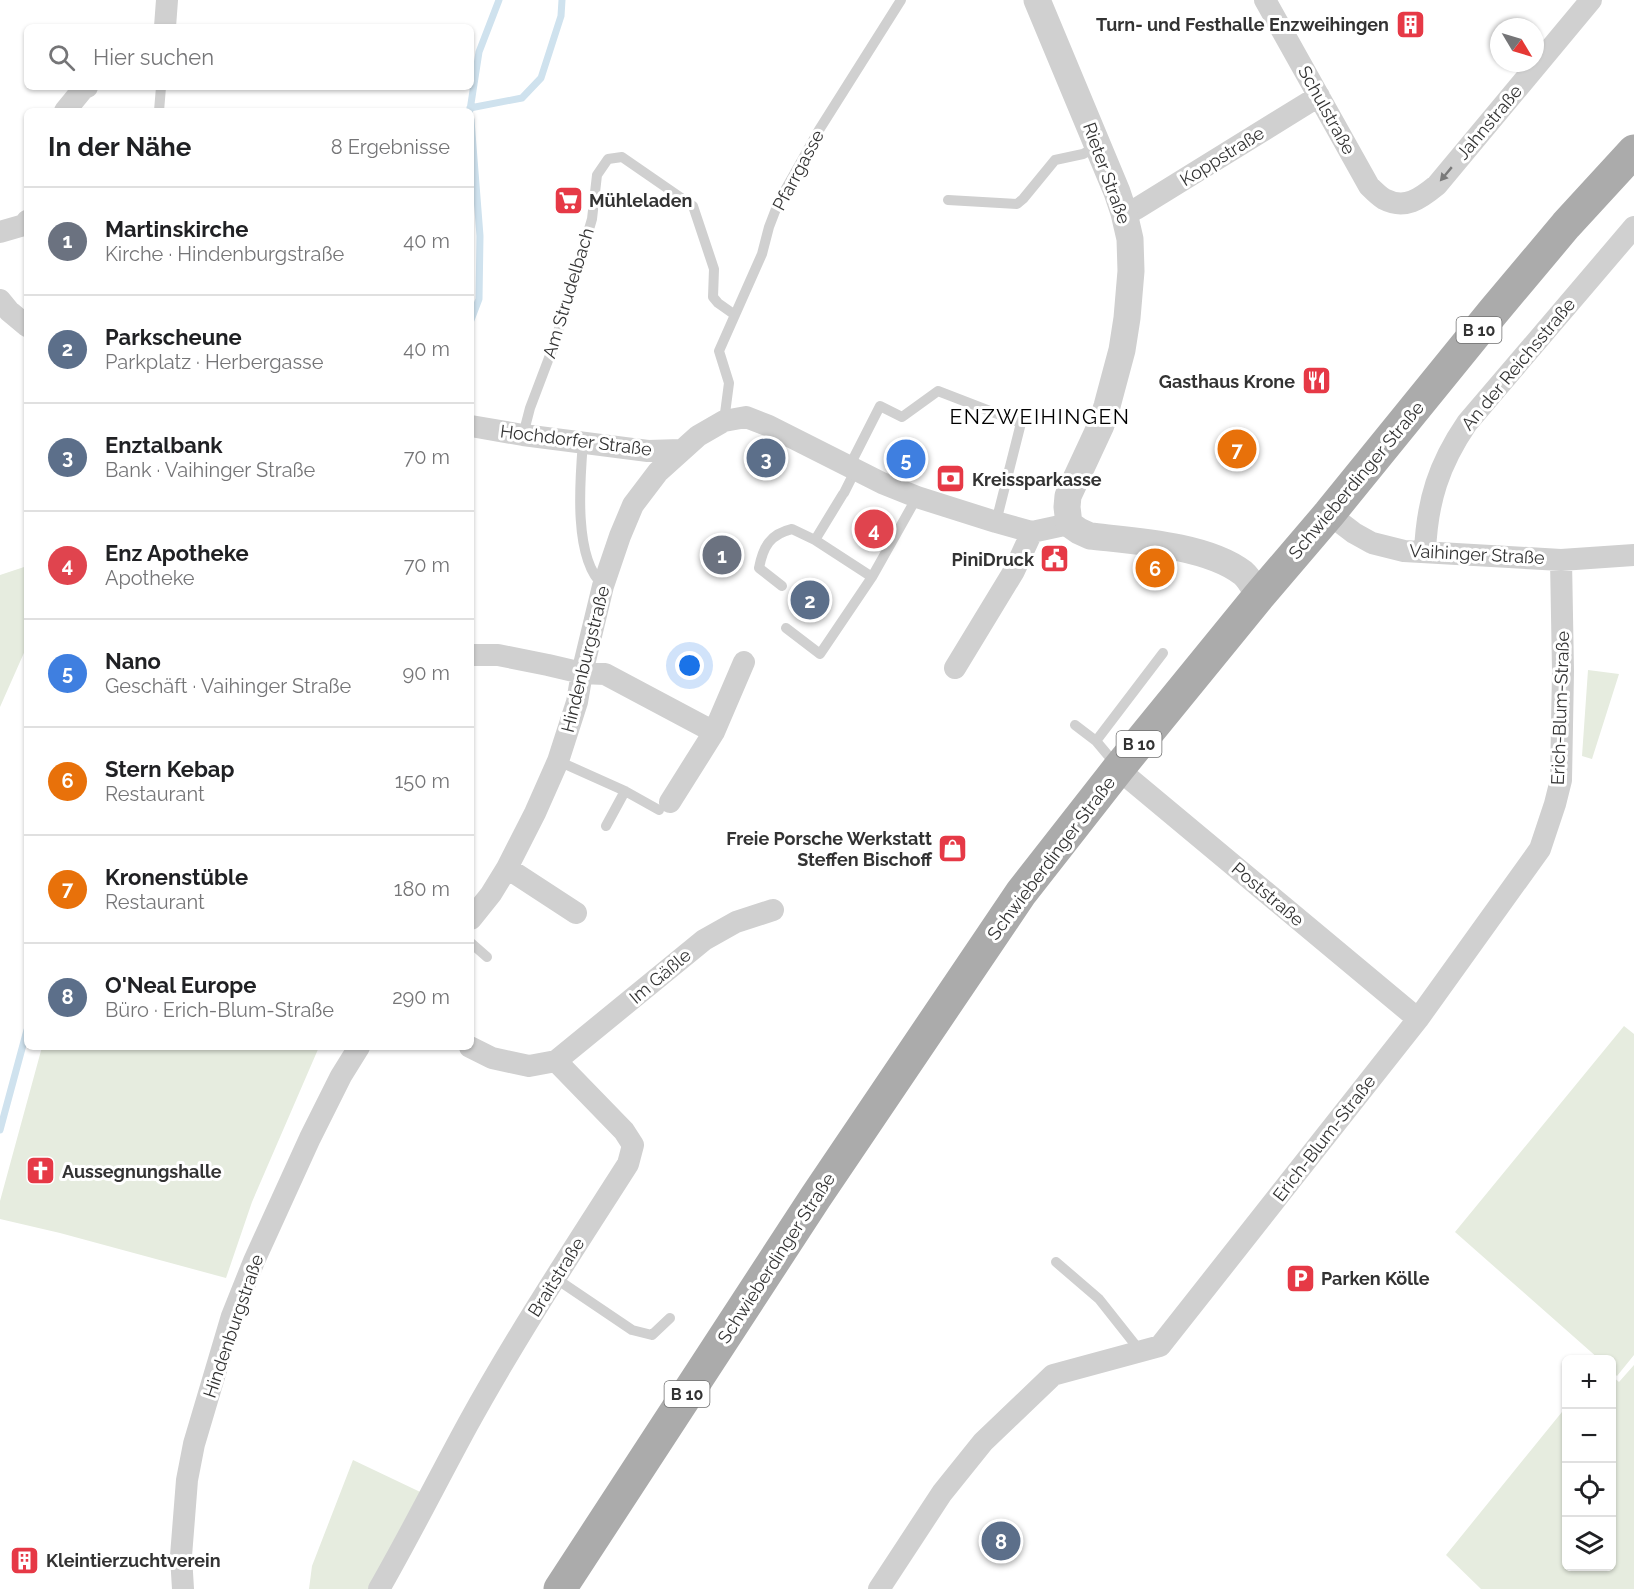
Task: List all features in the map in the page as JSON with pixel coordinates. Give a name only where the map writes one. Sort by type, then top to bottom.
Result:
[{"type":"main road","name":"Schwieberdinger Straße","points":[[560,1589],[815,1198],[1021,893],[1118,768],[1259,596],[1530,269],[1596,191],[1634,151]]},
{"type":"street","points":[[165,24],[167,0]]},
{"type":"street","name":"Rieter Straße","points":[[1037,0],[1098,146],[1124,213],[1130,239],[1131,271],[1128,318],[1122,350],[1101,425],[1068,496],[1069,524]]},
{"type":"street","name":"Schulstraße","points":[[1265,0],[1369,186],[1384,199],[1402,204]]},
{"type":"street","name":"Jahnstraße","points":[[1402,204],[1421,198],[1437,185],[1591,0]]},
{"type":"street","points":[[67,108],[82,90]]},
{"type":"street","name":"Koppstraße","points":[[1124,213],[1136,209],[1319,96]]},
{"type":"street","points":[[0,232],[24,225]]},
{"type":"street","name":"An der Reichsstraße","points":[[1425,552],[1426,529],[1432,495],[1454,442],[1475,414],[1634,227]]},
{"type":"street","points":[[0,300],[24,324]]},
{"type":"street","points":[[724,421],[746,417],[852,469],[917,497],[996,522],[1032,532],[1069,524],[1090,536],[1181,548],[1206,556],[1241,572],[1259,596]]},
{"type":"street","name":"Hindenburgstraße","points":[[474,915],[507,868],[558,761],[577,702],[603,586],[633,505],[658,472],[681,450],[698,436],[724,421]]},
{"type":"street","name":"Hochdorfer Straße","points":[[474,427],[648,451],[681,450]]},
{"type":"street","name":"Vaihinger Straße","points":[[1329,514],[1353,533],[1372,543],[1404,550],[1561,560],[1634,555]]},
{"type":"street","points":[[955,668],[1014,571],[1032,532]]},
{"type":"street","name":"Erich-Blum-Straße","points":[[879,1589],[942,1493],[983,1442],[1053,1375],[1160,1346],[1418,1018],[1540,849],[1561,780],[1563,671],[1561,560]]},
{"type":"street","points":[[474,655],[498,655],[582,673],[604,674],[714,732]]},
{"type":"street","points":[[664,806],[714,732],[744,662]]},
{"type":"street","name":"Poststraße","points":[[1118,768],[1418,1018]]},
{"type":"street","points":[[507,868],[576,913]]},
{"type":"street","name":"Im Gäßle","points":[[556,1061],[704,940],[736,922],[773,910]]},
{"type":"street","points":[[474,1049],[492,1058],[529,1066],[556,1061]]},
{"type":"street","name":"Hindenburgstraße","points":[[183,1589],[181,1556],[187,1480],[194,1444],[232,1316],[254,1261],[310,1138],[341,1076],[357,1050]]},
{"type":"street","name":"Braitstraße","points":[[380,1589],[468,1424],[555,1278],[628,1164],[633,1145],[624,1131],[556,1061]]},
{"type":"lane","name":"Pfarrgasse","points":[[724,421],[729,383],[719,351],[762,254],[779,201],[819,130],[901,0]]},
{"type":"lane","points":[[159,108],[161,90]]},
{"type":"lane","points":[[948,200],[1017,204],[1055,159],[1083,154],[1098,146]]},
{"type":"lane","name":"Am Strudelbach","points":[[523,435],[530,408],[555,342],[592,219],[597,175],[608,159],[622,157],[693,206],[714,269],[713,297],[735,315]]},
{"type":"lane","points":[[815,540],[843,494],[880,406],[902,417],[938,392],[1021,423],[996,522]]},
{"type":"lane","points":[[583,442],[580,483],[581,528],[585,552],[595,578],[603,586]]},
{"type":"lane","points":[[786,628],[820,654],[872,577],[917,497]]},
{"type":"lane","points":[[782,585],[759,568],[762,554],[769,541],[782,531],[792,529],[815,540],[872,577]]},
{"type":"lane","points":[[1096,741],[1164,653]]},
{"type":"lane","points":[[1075,725],[1096,741],[1118,768]]},
{"type":"lane","points":[[558,761],[664,806]]},
{"type":"lane","points":[[606,826],[625,791]]},
{"type":"lane","points":[[474,946],[487,957]]},
{"type":"lane","points":[[1056,1262],[1099,1299],[1141,1352]]},
{"type":"lane","points":[[555,1278],[632,1330],[652,1335],[670,1318]]},
{"type":"shaded area","points":[[24,567],[24,653],[0,707],[0,575]]},
{"type":"shaded area","points":[[1588,670],[1619,674],[1592,759],[1582,756]]},
{"type":"shaded area","points":[[1624,1026],[1634,1034],[1634,1355],[1617,1376],[1616,1355],[1594,1355],[1455,1232]]},
{"type":"shaded area","points":[[41,1050],[318,1050],[252,1202],[226,1278],[0,1219],[0,1201]]},
{"type":"shaded area","points":[[1634,1365],[1634,1589],[1481,1589],[1446,1555],[1562,1412],[1562,1571],[1616,1571],[1616,1379],[1619,1382]]},
{"type":"shaded area","points":[[353,1460],[435,1499],[385,1589],[309,1589],[312,1566]]},
{"type":"waterway","points":[[474,84],[479,52],[499,0]]},
{"type":"waterway","points":[[470,108],[522,98],[541,78],[561,16],[562,0]]},
{"type":"waterway","points":[[470,108],[473,90]]},
{"type":"waterway","points":[[474,159],[480,236],[479,299],[474,312]]},
{"type":"waterway","points":[[0,1130],[24,1041]]},
{"type":"place","name":"Turn- und Festhalle Enzweihingen","points":[[1410,24]]},
{"type":"place","name":"Mühleladen","points":[[568,200]]},
{"type":"place","name":"Gasthaus Krone","points":[[1316,381]]},
{"type":"place","name":"Kronenstüble","points":[[1237,449]]},
{"type":"place","name":"Enztalbank","points":[[766,458]]},
{"type":"place","name":"Nano","points":[[906,459]]},
{"type":"place","name":"Kreissparkasse","points":[[951,479]]},
{"type":"place","name":"Enz Apotheke","points":[[874,529]]},
{"type":"place","name":"Martinskirche","points":[[722,555]]},
{"type":"place","name":"PiniDruck","points":[[1055,559]]},
{"type":"place","name":"Stern Kebap","points":[[1155,568]]},
{"type":"place","name":"Parkscheune","points":[[810,600]]},
{"type":"place","name":"Freie Porsche Werkstatt Steffen Bischoff","points":[[953,848]]},
{"type":"place","name":"Aussegnungshalle","points":[[41,1171]]},
{"type":"place","name":"Parken Kölle","points":[[1300,1278]]},
{"type":"place","name":"O'Neal Europe","points":[[1001,1541]]},
{"type":"place","name":"Kleintierzuchtverein","points":[[25,1560]]},
{"type":"district","name":"ENZWEIHINGEN","points":[[1040,416]]}]
